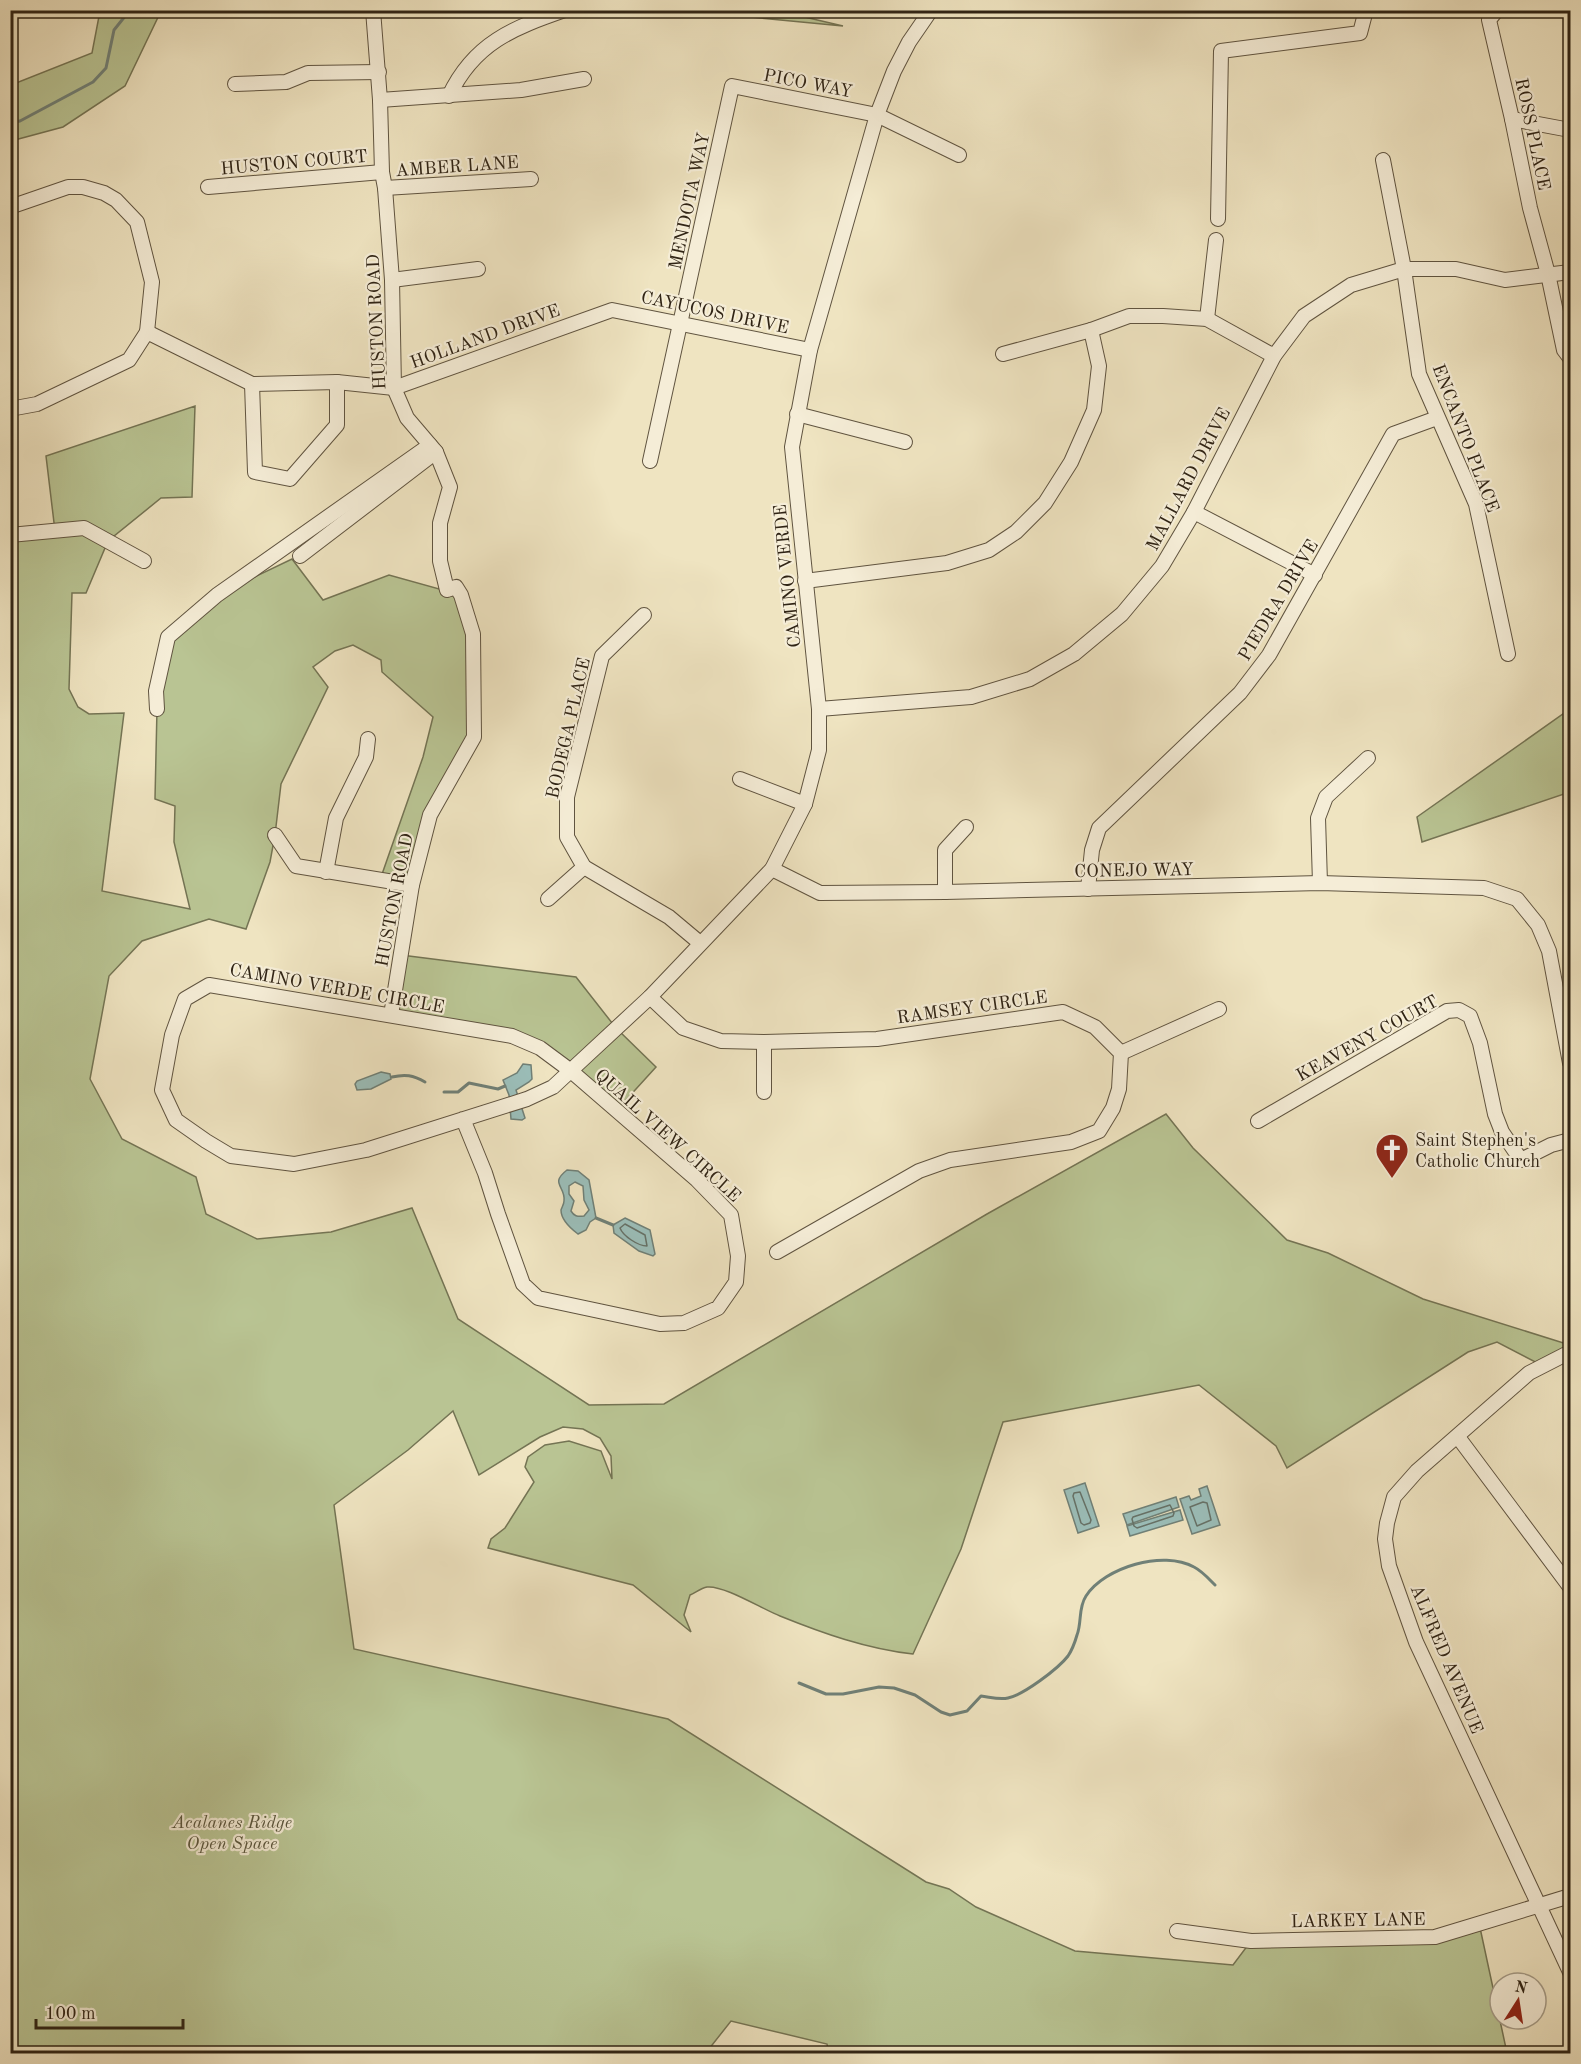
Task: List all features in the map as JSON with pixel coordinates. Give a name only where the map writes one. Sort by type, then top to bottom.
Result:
[{"type":"street","name":"HUSTON ROAD","points":[[373,10],[379,72],[382,172],[392,280],[394,388],[407,418],[433,449],[450,487],[440,523],[440,561],[447,590],[456,587],[461,595],[473,634],[474,737],[430,815],[412,885],[391,1015]]},
{"type":"street","points":[[449,96],[457,79],[477,56],[502,35],[565,10]]},
{"type":"street","name":"CAMINO VERDE","points":[[571,1071],[650,996],[772,869],[806,804],[819,750],[819,709],[792,447],[797,414],[810,350],[877,115],[899,61],[931,10]]},
{"type":"street","points":[[1218,219],[1221,51],[1360,33],[1365,10]]},
{"type":"street","name":"ROSS PLACE","points":[[1493,15],[1530,208],[1548,274],[1564,350],[1570,358]]},
{"type":"street","points":[[235,84],[286,82],[308,73],[379,72]]},
{"type":"street","points":[[380,100],[521,90],[584,79]]},
{"type":"street","name":"PICO WAY","points":[[732,86],[877,115],[959,154]]},
{"type":"street","name":"MENDOTA WAY","points":[[650,461],[732,86]]},
{"type":"street","points":[[1512,119],[1570,130]]},
{"type":"street","name":"ENCANTO PLACE","points":[[1383,160],[1404,269],[1419,374],[1476,504],[1508,654]]},
{"type":"street","name":"HUSTON COURT","points":[[208,187],[382,172]]},
{"type":"street","name":"AMBER LANE","points":[[385,189],[531,179]]},
{"type":"street","points":[[10,207],[68,187],[83,187],[104,193],[116,200],[137,222],[153,282],[147,332],[129,360],[37,404],[10,409]]},
{"type":"street","points":[[1207,319],[1216,240]]},
{"type":"street","points":[[392,280],[478,269]]},
{"type":"street","name":"MALLARD DRIVE","points":[[819,709],[971,697],[1030,679],[1074,654],[1122,614],[1162,566],[1194,512],[1274,356],[1304,316],[1351,285],[1404,269],[1456,269],[1505,280],[1570,272]]},
{"type":"street","name":"CAYUCOS DRIVE","points":[[612,310],[810,350]]},
{"type":"street","name":"HOLLAND DRIVE","points":[[147,332],[252,384],[337,382],[394,388],[612,310]]},
{"type":"street","points":[[1003,354],[1091,330],[1129,316],[1163,316],[1207,319],[1274,356]]},
{"type":"street","points":[[805,581],[946,563],[989,550],[1016,532],[1045,503],[1071,462],[1094,410],[1099,366],[1091,330]]},
{"type":"street","points":[[252,384],[255,472],[290,479],[337,425],[337,382]]},
{"type":"street","points":[[797,414],[905,442]]},
{"type":"street","name":"PIEDRA DRIVE","points":[[1088,889],[1092,850],[1099,828],[1240,693],[1269,655],[1392,434],[1437,418]]},
{"type":"street","points":[[300,556],[433,449]]},
{"type":"street","points":[[158,709],[156,691],[168,637],[218,595],[433,449]]},
{"type":"street","points":[[1194,512],[1315,575]]},
{"type":"street","points":[[10,535],[84,528],[144,561]]},
{"type":"street","name":"BODEGA PLACE","points":[[644,615],[602,656],[567,797],[567,837],[584,867],[669,917],[699,943]]},
{"type":"street","points":[[326,872],[336,818],[366,757],[368,739]]},
{"type":"street","points":[[1320,883],[1318,818],[1326,797],[1368,758]]},
{"type":"street","points":[[740,779],[806,804]]},
{"type":"street","points":[[945,892],[945,850],[966,827]]},
{"type":"street","points":[[275,835],[296,866],[412,885]]},
{"type":"street","points":[[548,899],[584,867]]},
{"type":"street","name":"CONEJO WAY","points":[[772,869],[819,893],[1320,883],[1470,887],[1501,894],[1517,899],[1538,925],[1550,951],[1570,1063]]},
{"type":"street","name":"CAMINO VERDE CIRCLE","points":[[209,985],[391,1015],[512,1036],[540,1048],[571,1071],[553,1087],[527,1099],[366,1150],[294,1164],[231,1156],[176,1120],[162,1090],[172,1035],[185,999],[209,985]]},
{"type":"street","name":"RAMSEY CIRCLE","points":[[650,996],[682,1028],[721,1041],[878,1039],[1063,1012],[1095,1027],[1121,1053]]},
{"type":"street","points":[[777,1252],[919,1171],[950,1160],[1071,1142],[1099,1131],[1113,1108],[1119,1089],[1121,1053],[1220,1009]]},
{"type":"street","name":"KEAVENY COURT","points":[[1258,1121],[1447,1011],[1460,1010],[1470,1016],[1480,1043],[1495,1114],[1502,1132],[1521,1160],[1551,1145],[1570,1140]]},
{"type":"street","points":[[764,1042],[764,1092]]},
{"type":"street","name":"QUAIL VIEW CIRCLE","points":[[463,1119],[485,1173],[523,1284],[538,1298],[660,1324],[684,1323],[718,1308],[736,1282],[738,1256],[731,1215],[697,1180],[571,1071]]},
{"type":"street","name":"ALFRED AVENUE","points":[[1570,1352],[1529,1373],[1417,1471],[1394,1497],[1385,1539],[1389,1566],[1416,1642],[1570,1972]]},
{"type":"street","points":[[1458,1437],[1570,1587]]},
{"type":"street","name":"LARKEY LANE","points":[[1176,1931],[1251,1941],[1436,1937],[1570,1896]]},
{"type":"green space","points":[[100,11],[161,11],[125,86],[63,127],[11,141],[11,85],[92,53]]},
{"type":"green space","points":[[688,11],[779,11],[843,26]]},
{"type":"green space","name":"Acalanes Ridge Open Space","points":[[195,406],[192,497],[161,498],[108,541],[86,593],[72,593],[69,689],[78,707],[89,714],[124,713],[102,891],[190,909],[174,842],[175,806],[155,799],[157,709],[168,637],[217,595],[292,559],[323,600],[389,575],[461,595],[473,634],[474,737],[430,815],[412,885],[380,880],[423,757],[433,717],[382,672],[381,660],[353,645],[335,651],[313,667],[328,687],[281,784],[270,862],[246,929],[209,919],[142,941],[109,976],[90,1079],[122,1139],[196,1177],[206,1214],[257,1239],[331,1232],[412,1208],[458,1319],[589,1405],[664,1404],[987,1214],[1166,1114],[1193,1148],[1287,1240],[1328,1253],[1423,1299],[1570,1345],[1570,1352],[1543,1366],[1497,1342],[1468,1352],[1287,1468],[1276,1446],[1199,1385],[1003,1422],[961,1549],[913,1654],[862,1644],[828,1634],[714,1587],[707,1587],[690,1595],[684,1615],[691,1632],[633,1585],[488,1548],[491,1539],[505,1528],[534,1482],[525,1467],[528,1457],[545,1445],[569,1441],[601,1451],[612,1479],[611,1456],[600,1438],[583,1429],[563,1427],[540,1437],[479,1475],[453,1411],[408,1450],[334,1505],[354,1649],[668,1719],[926,1882],[949,1889],[976,1907],[1075,1951],[1233,1965],[1251,1941],[1435,1937],[1479,1923],[1489,1971],[1488,2031],[1502,2031],[1507,2053],[829,2054],[827,2044],[731,2021],[705,2054],[11,2054],[10,535],[55,531],[46,456]]},
{"type":"green space","points":[[1570,709],[1570,792],[1422,842],[1417,817]]},
{"type":"green space","points":[[401,955],[576,977],[616,1028],[656,1067],[616,1111],[540,1048],[391,1015]]},
{"type":"water","points":[[523,1064],[531,1065],[532,1079],[516,1090],[525,1118],[511,1119],[509,1095],[503,1080],[517,1073]]},
{"type":"water","points":[[381,1072],[390,1074],[391,1079],[371,1089],[357,1090],[355,1084],[357,1081]]},
{"type":"water","points":[[567,1170],[578,1171],[589,1180],[596,1218],[590,1222],[586,1230],[578,1234],[566,1224],[561,1214],[564,1196],[559,1179]],"holes":[[[575,1182],[583,1186],[584,1200],[589,1210],[584,1216],[578,1216],[571,1211],[574,1201],[569,1194],[569,1186]]]},
{"type":"water","points":[[625,1218],[650,1230],[655,1254],[653,1256],[639,1251],[614,1233],[613,1225]]},
{"type":"water","points":[[1085,1483],[1099,1526],[1078,1533],[1064,1490]]},
{"type":"water","points":[[1207,1486],[1220,1525],[1192,1534],[1180,1499],[1189,1496],[1191,1500],[1201,1496],[1199,1489]]},
{"type":"water","points":[[1176,1497],[1179,1507],[1127,1525],[1123,1514]]},
{"type":"water","points":[[1180,1510],[1183,1520],[1130,1536],[1127,1526]]},
{"type":"waterway","points":[[10,123],[20,121],[93,82],[106,68],[114,30],[130,10]]},
{"type":"waterway","points":[[392,1077],[409,1076],[425,1082]]},
{"type":"waterway","points":[[444,1092],[458,1092],[469,1083],[498,1089],[505,1086]]},
{"type":"waterway","points":[[596,1218],[613,1225]]},
{"type":"waterway","points":[[799,1683],[826,1694],[843,1694],[879,1687],[894,1688],[915,1695],[941,1712],[950,1715],[967,1711],[981,1696],[1001,1699],[1014,1696],[1057,1668],[1068,1656],[1073,1646],[1086,1596],[1095,1586],[1120,1570],[1151,1561],[1181,1562],[1197,1569],[1215,1585]]},
{"type":"place","name":"Saint Stephen's Catholic Church","points":[[1392,1179]]}]
